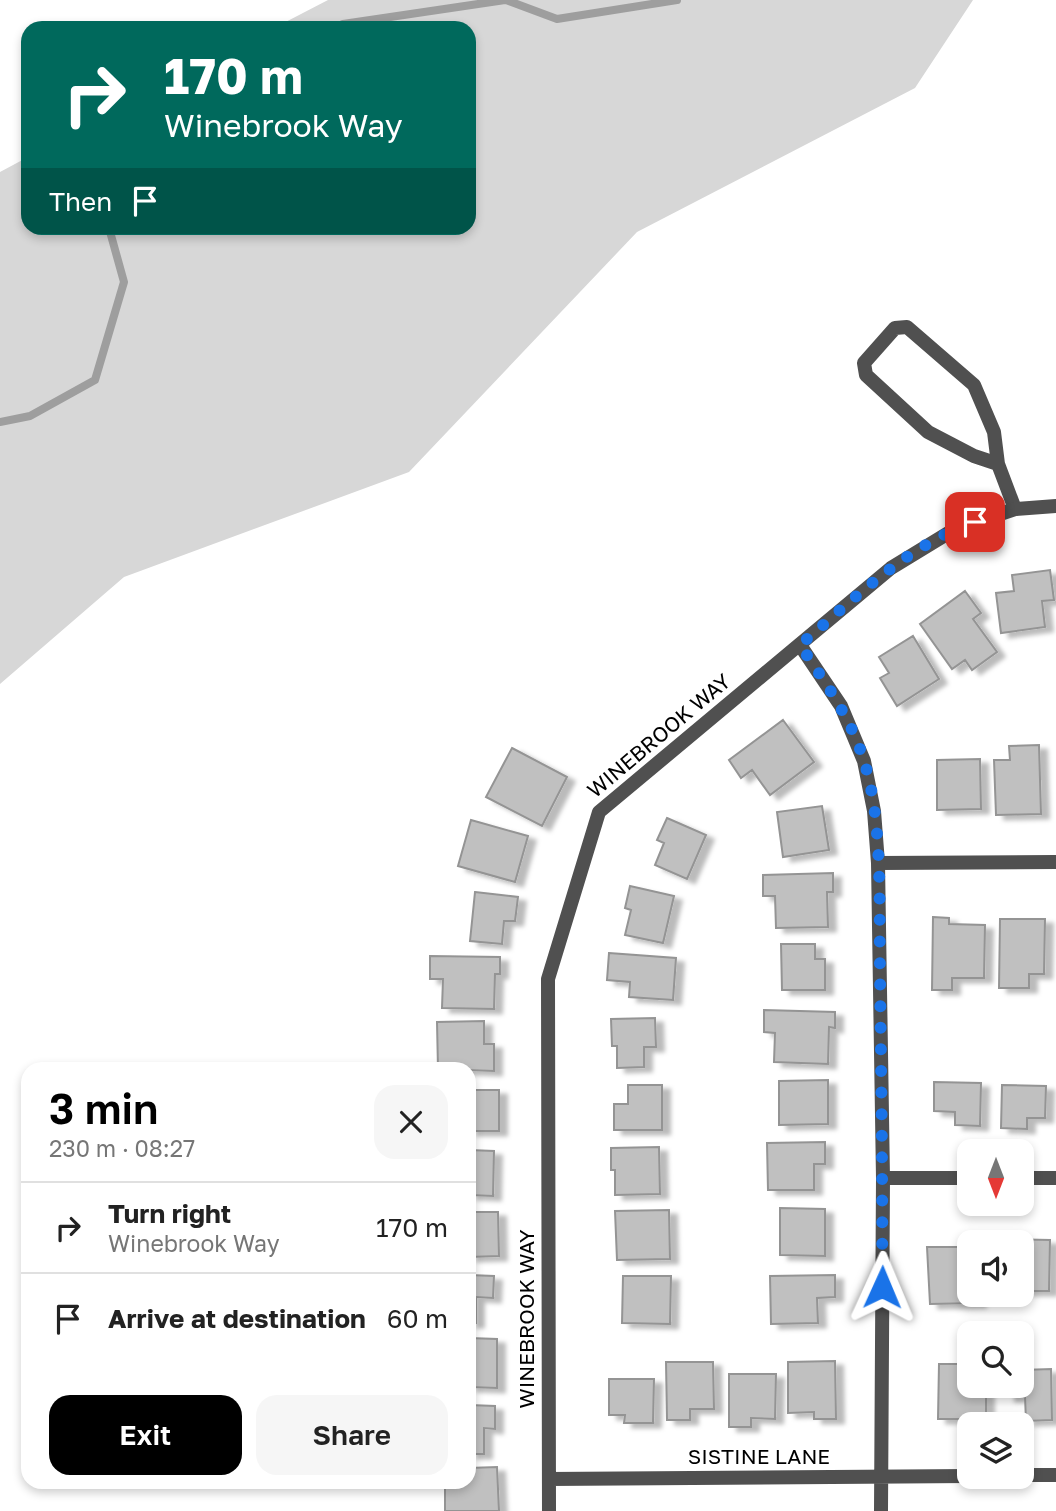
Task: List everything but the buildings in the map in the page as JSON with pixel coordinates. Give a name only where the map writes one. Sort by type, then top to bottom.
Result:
[{"type":"street","points":[[998,464],[974,456],[928,432],[866,374],[864,363],[895,328],[907,327],[974,385],[994,432],[998,464],[1015,509]]},
{"type":"street","name":"WINEBROOK WAY","points":[[549,1511],[548,979],[599,812],[891,568],[955,529],[1015,509],[1056,506]]},
{"type":"street","points":[[800,645],[841,706],[864,761],[874,811],[878,863],[883,1178],[881,1511]]},
{"type":"street","points":[[878,863],[1056,862]]},
{"type":"street","points":[[883,1178],[957,1178]]},
{"type":"street","points":[[1034,1178],[1056,1178]]},
{"type":"street","points":[[1034,1475],[1056,1475]]},
{"type":"street","name":"SISTINE LANE","points":[[549,1479],[957,1476]]},
{"type":"shaded area","points":[[328,0],[973,0],[915,88],[637,232],[409,472],[124,577],[0,684],[0,172],[21,161],[21,235],[476,235],[476,21],[288,21]]},
{"type":"waterway","points":[[363,21],[505,0]]},
{"type":"waterway","points":[[506,0],[557,19],[677,0]]},
{"type":"waterway","points":[[0,422],[30,416],[95,380],[124,282],[111,235]]},
{"type":"route","points":[[882,1287],[878,863],[874,811],[864,761],[841,706],[800,645],[891,568],[955,529],[975,522]]}]
